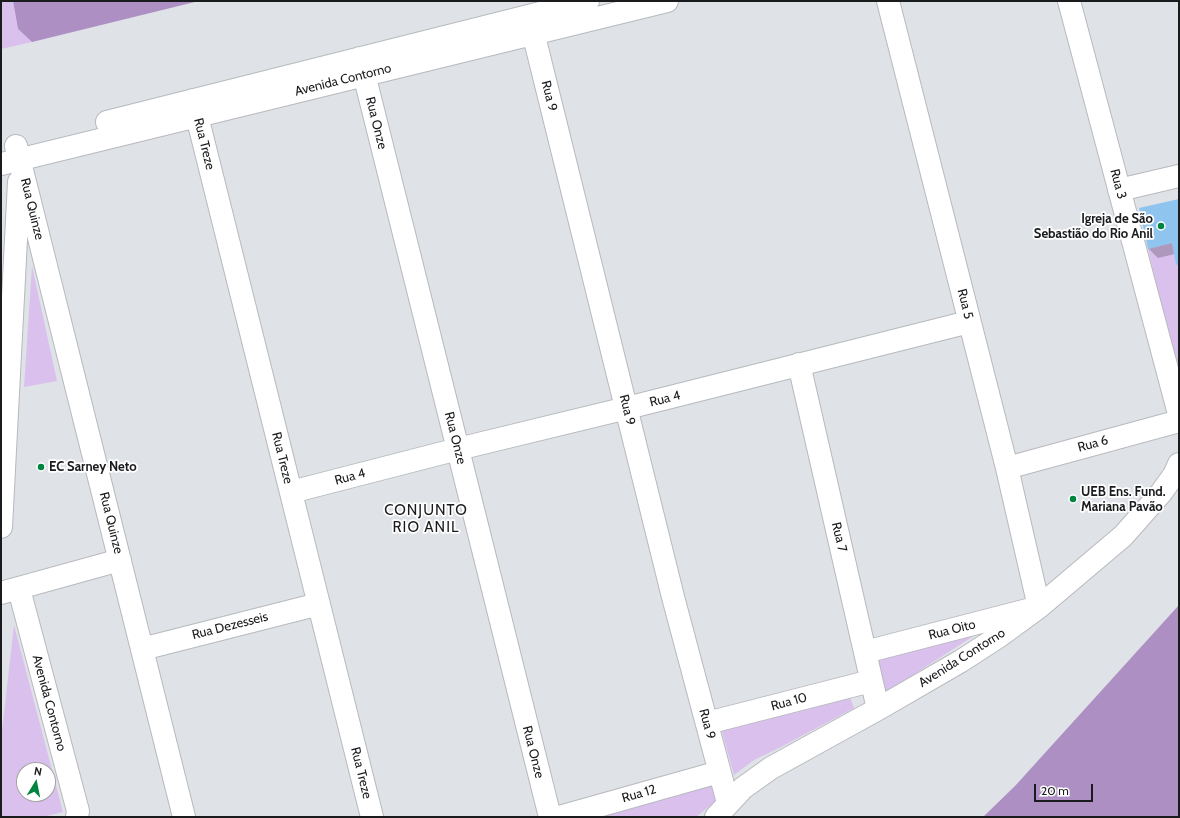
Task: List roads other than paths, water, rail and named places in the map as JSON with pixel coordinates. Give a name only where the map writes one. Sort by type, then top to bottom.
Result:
[{"type":"street","name":"Avenida Contorno","points":[[531,25],[588,1]]},
{"type":"street","name":"Avenida Contorno","points":[[9,155],[531,25],[667,1]]},
{"type":"street","name":"Rua 5","points":[[888,1],[1007,468],[1039,608]]},
{"type":"street","name":"Rua 3","points":[[1069,1],[1179,414]]},
{"type":"street","name":"Rua 9","points":[[531,25],[673,597],[720,772],[722,810]]},
{"type":"street","name":"Rua Onze","points":[[362,66],[550,817]]},
{"type":"street","name":"Rua Treze","points":[[195,108],[372,817]]},
{"type":"street","points":[[1,527],[9,155]]},
{"type":"street","name":"Rua Quinze","points":[[9,155],[120,560],[184,817]]},
{"type":"street","points":[[1119,190],[1179,176]]},
{"type":"street","name":"Rua 4","points":[[291,492],[969,322]]},
{"type":"street","name":"Rua 7","points":[[799,364],[878,709]]},
{"type":"street","name":"Rua 6","points":[[1007,468],[1179,421]]},
{"type":"street","name":"Avenida Contorno","points":[[722,810],[752,781],[771,768],[961,661],[1039,608],[1123,536],[1161,493],[1174,475],[1179,464]]},
{"type":"street","name":"Avenida Contorno","points":[[77,817],[78,811],[10,591],[120,560]]},
{"type":"street","name":"Rua Dezesseis","points":[[142,649],[318,604]]},
{"type":"street","name":"Rua Oito","points":[[865,652],[1039,608]]},
{"type":"street","name":"Rua 10","points":[[707,723],[872,681]]},
{"type":"street","name":"Rua 12","points":[[559,817],[720,772]]},
{"type":"place","name":"Igreja de São Sebastião do Rio Anil","points":[[1161,226]]},
{"type":"place","name":"EC Sarney Neto","points":[[41,467]]},
{"type":"place","name":"UEB Ens. Fund. Mariana Pavão","points":[[1073,499]]},
{"type":"district","name":"CONJUNTO RIO ANIL","points":[[426,520]]}]
